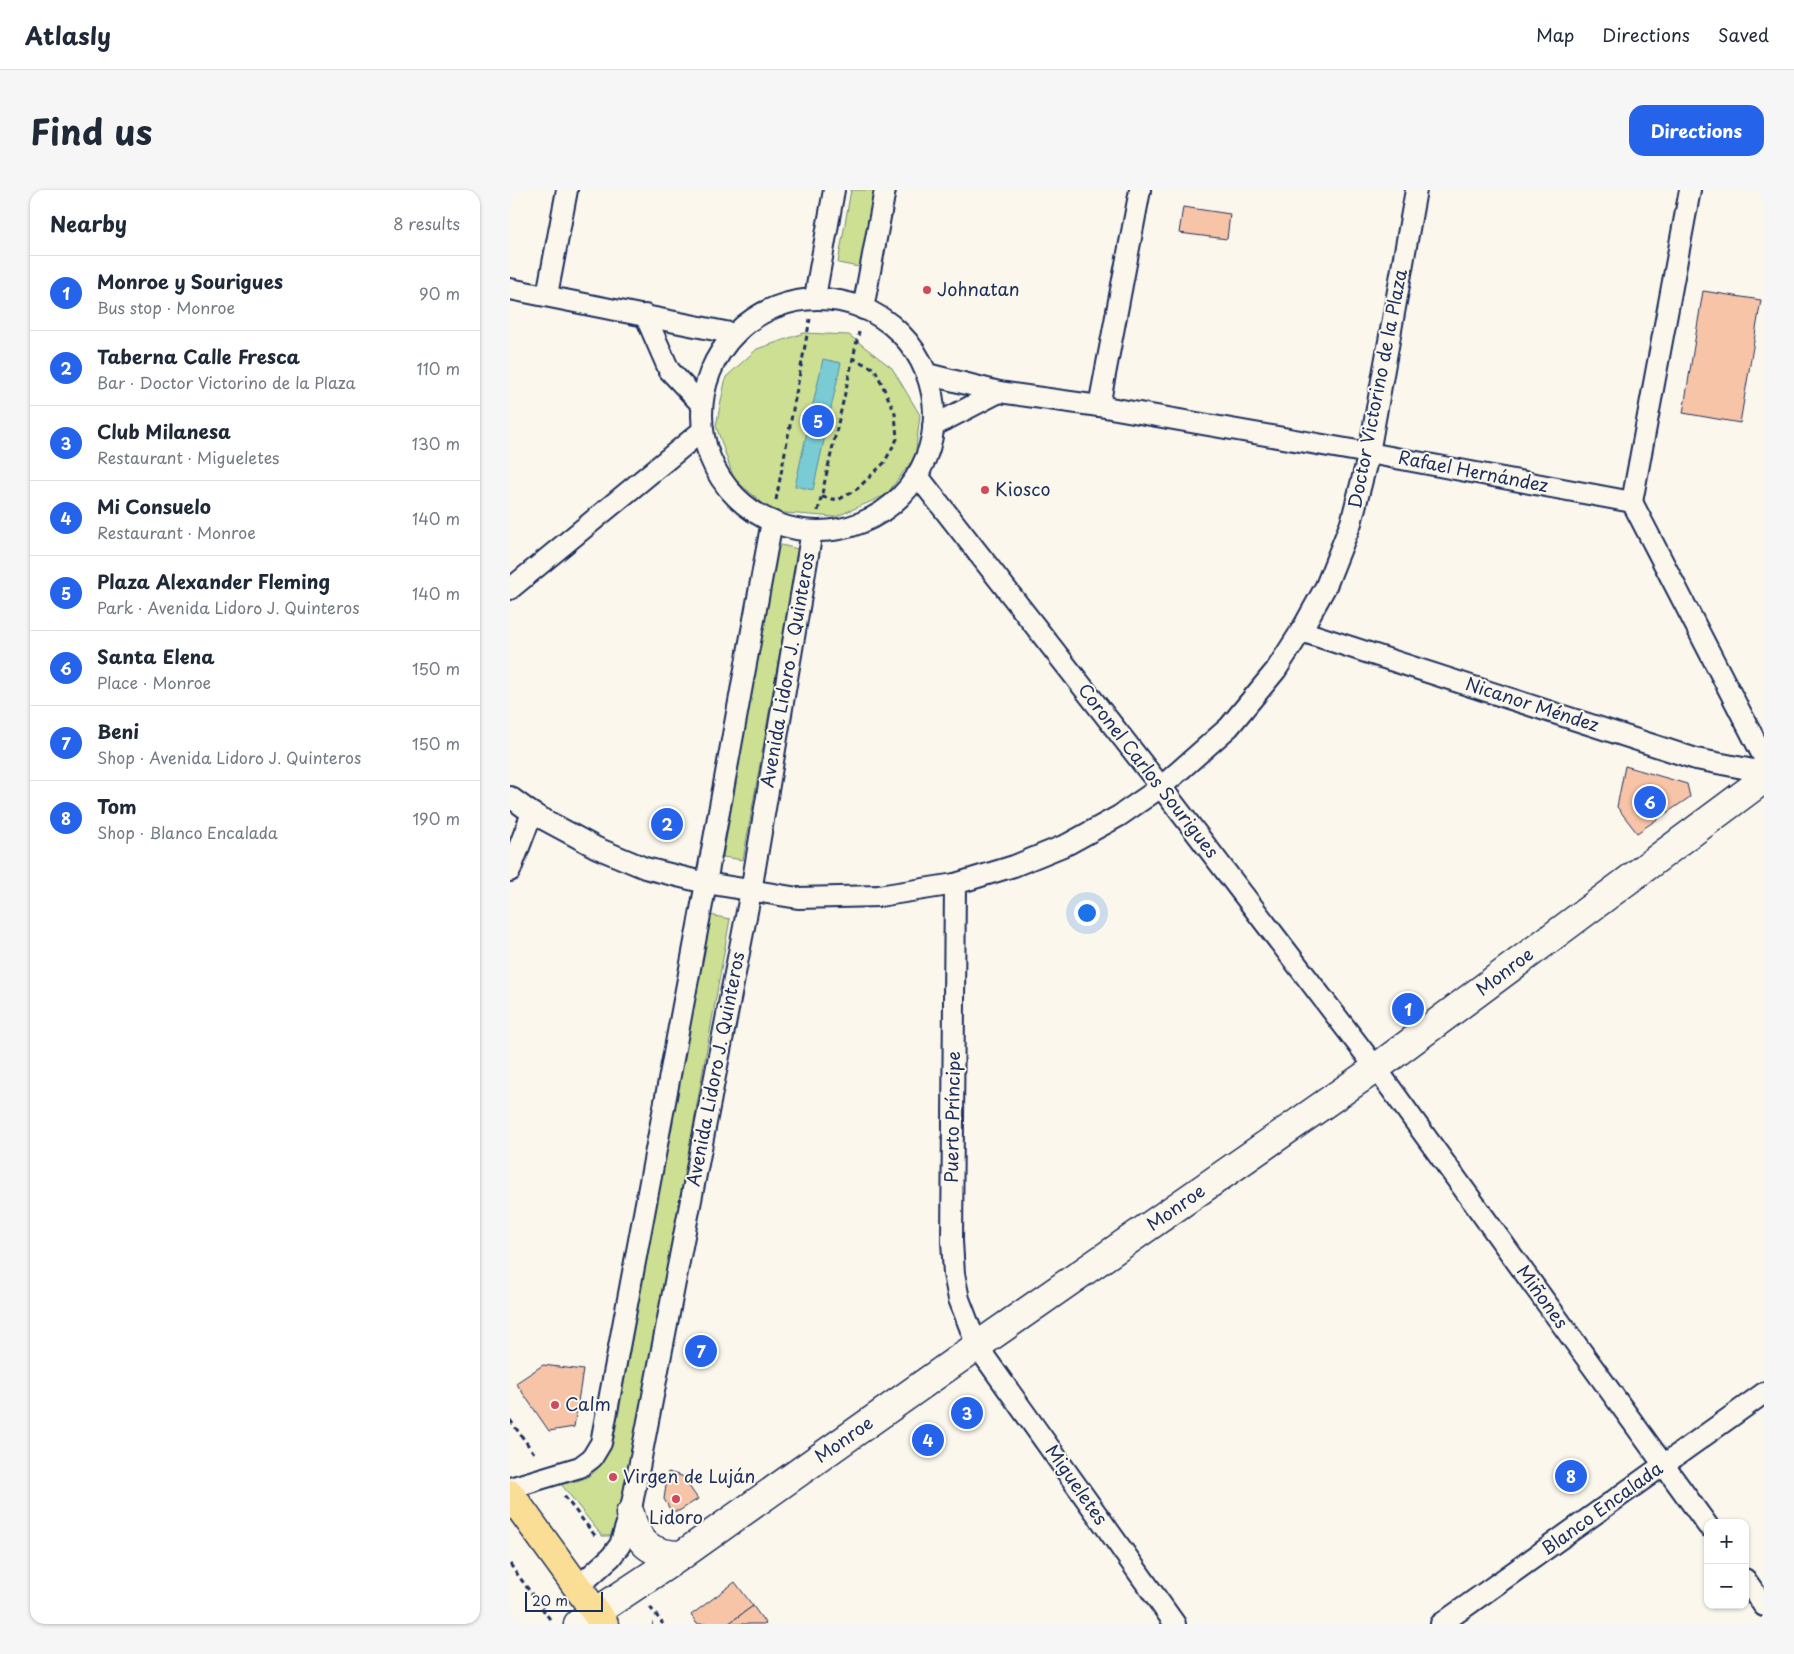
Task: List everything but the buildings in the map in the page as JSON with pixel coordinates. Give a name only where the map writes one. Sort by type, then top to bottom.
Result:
[{"type":"main road","name":"Monroe","points":[[592,1620],[633,1586],[682,1555],[977,1346],[1376,1068],[1764,779]]},
{"type":"main road","points":[[510,1494],[578,1586],[592,1620]]},
{"type":"main road","points":[[630,1514],[634,1530],[644,1543],[655,1551],[668,1555],[682,1555]]},
{"type":"street","points":[[547,295],[567,190]]},
{"type":"street","points":[[815,296],[834,190]]},
{"type":"street","points":[[863,309],[885,190]]},
{"type":"street","points":[[1099,406],[1140,190]]},
{"type":"street","name":"Doctor Victorino de la Plaza","points":[[510,797],[532,813],[597,848],[645,868],[706,884],[798,898],[879,896],[956,884],[1014,866],[1068,844],[1119,816],[1161,787],[1229,727],[1276,670],[1302,631],[1326,586],[1351,523],[1369,453],[1416,190]]},
{"type":"street","points":[[1690,190],[1632,502],[1764,758]]},
{"type":"street","points":[[510,289],[735,334]]},
{"type":"street","points":[[815,296],[863,309],[884,320],[902,335],[916,354],[927,374],[933,397],[933,426],[930,445],[906,491],[887,509],[864,522],[838,530],[812,531],[791,528],[772,521],[749,508],[738,499],[725,485],[715,468],[703,430],[702,405],[710,374],[718,358],[735,334],[768,312],[815,296]]},
{"type":"street","points":[[645,315],[669,370],[702,405]]},
{"type":"street","name":"Rafael Hernández","points":[[927,374],[999,392],[1099,406],[1369,453],[1632,502]]},
{"type":"street","points":[[933,426],[999,392]]},
{"type":"street","points":[[510,589],[703,430]]},
{"type":"street","name":"Coronel Carlos Sourigues","points":[[916,475],[1161,787],[1376,1068]]},
{"type":"street","points":[[510,1488],[580,1467],[592,1458],[601,1443],[772,521]]},
{"type":"street","name":"Avenida Lidoro J. Quinteros","points":[[578,1586],[611,1557],[620,1545],[630,1514],[751,891],[812,531]]},
{"type":"street","name":"Nicanor Méndez","points":[[1302,631],[1696,759],[1764,772]]},
{"type":"street","points":[[510,871],[532,813]]},
{"type":"street","name":"Puerto Príncipe","points":[[956,884],[952,1241],[954,1274],[959,1299],[977,1346]]},
{"type":"street","name":"Miñones","points":[[1376,1068],[1704,1520]]},
{"type":"street","name":"Migueletes","points":[[977,1346],[1175,1624]]},
{"type":"street","name":"Blanco Encalada","points":[[1441,1624],[1764,1393]]},
{"type":"street","points":[[1749,1585],[1764,1606]]},
{"type":"path","points":[[772,521],[815,296]]},
{"type":"path","points":[[812,531],[822,497],[854,359],[863,309]]},
{"type":"path","points":[[822,497],[838,500],[857,489],[884,463],[897,439],[895,413],[875,369],[854,359]]},
{"type":"path","points":[[510,1420],[611,1557]]},
{"type":"path","points":[[510,1564],[554,1624]]},
{"type":"path","points":[[633,1586],[663,1624]]},
{"type":"green space","points":[[851,190],[877,190],[864,268],[838,263]]},
{"type":"green space","points":[[804,333],[849,335],[892,368],[920,415],[915,457],[886,495],[835,517],[773,512],[734,479],[716,426],[726,377],[757,349]]},
{"type":"green space","points":[[777,544],[798,549],[743,860],[723,857]]},
{"type":"green space","points":[[710,915],[730,919],[621,1531],[609,1536],[602,1536],[561,1484],[581,1480],[594,1472],[613,1443]]},
{"type":"water","points":[[823,359],[841,363],[813,490],[795,486]]},
{"type":"place","name":"Johnatan","points":[[927,290]]},
{"type":"place","name":"Plaza Alexander Fleming","points":[[818,421]]},
{"type":"place","name":"Kiosco","points":[[985,490]]},
{"type":"place","name":"Santa Elena","points":[[1650,802]]},
{"type":"place","name":"Taberna Calle Fresca","points":[[667,824]]},
{"type":"place","name":"Monroe y Sourigues","points":[[1408,1009]]},
{"type":"place","name":"Beni","points":[[701,1351]]},
{"type":"place","name":"Calm","points":[[555,1405]]},
{"type":"place","name":"Club Milanesa","points":[[967,1413]]},
{"type":"place","name":"Mi Consuelo","points":[[928,1440]]},
{"type":"place","name":"Tom","points":[[1571,1476]]},
{"type":"place","name":"Virgen de Luján","points":[[613,1477]]},
{"type":"place","name":"Lidoro","points":[[676,1499]]}]
